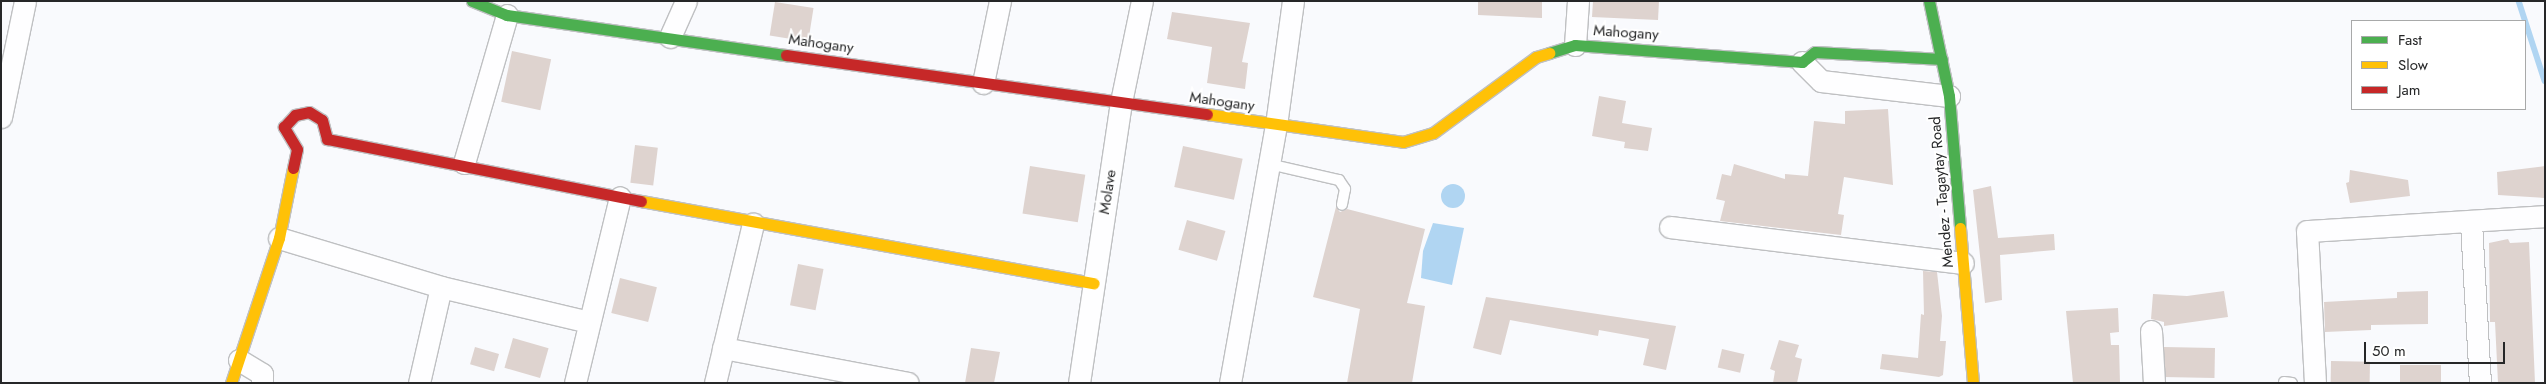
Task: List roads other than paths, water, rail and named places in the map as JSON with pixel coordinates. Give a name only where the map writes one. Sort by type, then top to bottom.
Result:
[{"type":"street","points":[[1,117],[25,1]]},
{"type":"street","name":"Mahogany","points":[[472,1],[507,15],[1403,142],[1434,133],[1536,57],[1575,45],[1802,62],[1815,52],[1942,58]]},
{"type":"street","points":[[670,37],[686,1]]},
{"type":"street","points":[[983,82],[1000,1]]},
{"type":"street","name":"Molave","points":[[1079,383],[1121,102],[1142,1]]},
{"type":"street","points":[[1230,383],[1276,125],[1292,1]]},
{"type":"street","points":[[1575,45],[1578,1]]},
{"type":"street","name":"Mendez - Tagaytay Road","points":[[1929,1],[1949,96],[1972,383]]},
{"type":"street","points":[[464,163],[507,15]]},
{"type":"street","points":[[1884,89],[1886,56]]},
{"type":"street","points":[[1802,62],[1821,81],[1949,96]]},
{"type":"street","points":[[231,383],[279,238],[297,150],[284,127],[295,115],[309,112],[322,120],[327,139]]},
{"type":"street","points":[[297,150],[327,139],[464,163],[620,198],[753,223],[1094,283]]},
{"type":"street","points":[[575,383],[620,198]]},
{"type":"street","points":[[2316,383],[2307,231],[2471,223],[2545,216]]},
{"type":"street","points":[[714,383],[753,223]]},
{"type":"street","points":[[2471,223],[2480,383]]},
{"type":"street","points":[[1670,227],[1963,263]]},
{"type":"street","points":[[279,238],[441,287],[589,322]]},
{"type":"street","points":[[419,383],[441,287]]},
{"type":"street","points":[[2152,331],[2154,383]]},
{"type":"street","points":[[723,348],[908,383]]},
{"type":"street","points":[[239,360],[262,374],[262,383]]},
{"type":"lane","points":[[1269,164],[1339,180],[1345,189],[1342,205]]},
{"type":"lane","points":[[2284,382],[2292,383]]},
{"type":"water","points":[[1453,184],[1462,187],[1465,196],[1462,205],[1453,208],[1444,205],[1441,196],[1444,187]]},
{"type":"water","points":[[1433,223],[1464,228],[1452,285],[1421,278],[1423,251]]},
{"type":"waterway","points":[[2519,1],[2525,20]]},
{"type":"waterway","points":[[2526,23],[2545,81]]}]
